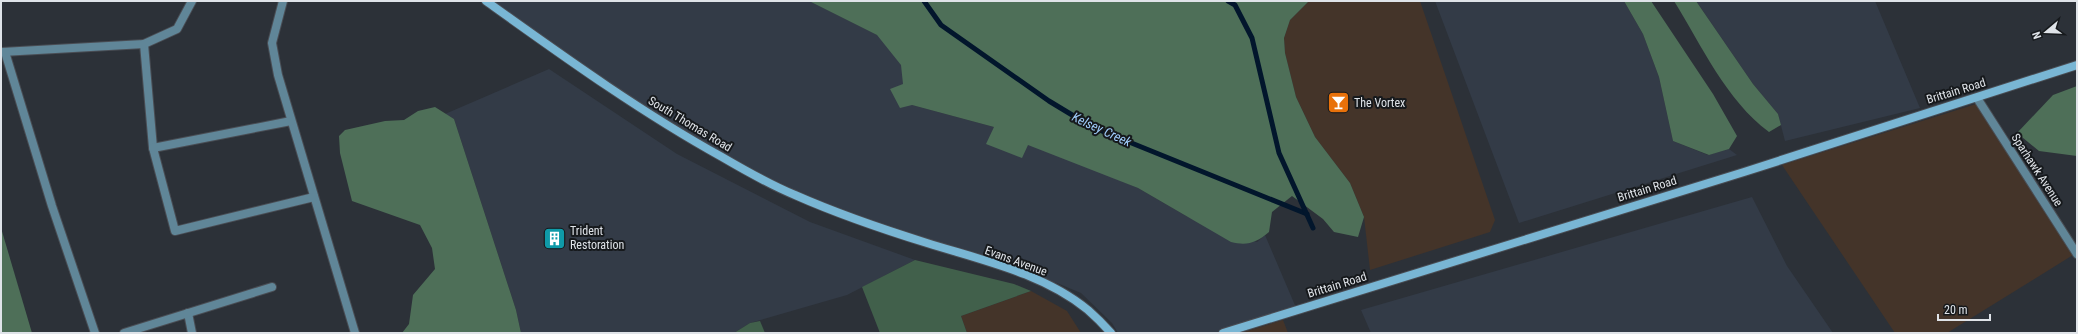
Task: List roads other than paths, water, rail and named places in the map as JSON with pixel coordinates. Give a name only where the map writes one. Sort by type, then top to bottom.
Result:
[{"type":"main road","name":"South Thomas Road","points":[[486,1],[603,84],[675,131],[762,179],[795,195],[900,235]]},
{"type":"main road","name":"Brittain Road","points":[[1223,333],[1730,176],[2077,65]]},
{"type":"main road","name":"Evans Avenue","points":[[900,235],[1018,272],[1051,286],[1089,311],[1111,333]]},
{"type":"street","points":[[95,333],[52,206],[3,52],[144,44],[177,29],[192,1]]},
{"type":"street","points":[[283,1],[272,43],[278,75],[355,333]]},
{"type":"street","points":[[144,44],[153,148],[175,231],[314,197]]},
{"type":"street","name":"Sparhawk Avenue","points":[[1977,98],[2077,254]]},
{"type":"street","points":[[153,148],[291,121]]},
{"type":"street","points":[[124,333],[272,286]]},
{"type":"street","points":[[188,313],[192,333]]},
{"type":"waterway","name":"Kelsey Creek","points":[[924,1],[941,25],[1049,101],[1092,127],[1307,214]]},
{"type":"waterway","points":[[1228,1],[1235,5],[1252,38],[1279,153],[1313,228]]},
{"type":"place","name":"The Vortex","points":[[1339,103]]},
{"type":"place","name":"Trident Restoration","points":[[555,238]]}]
